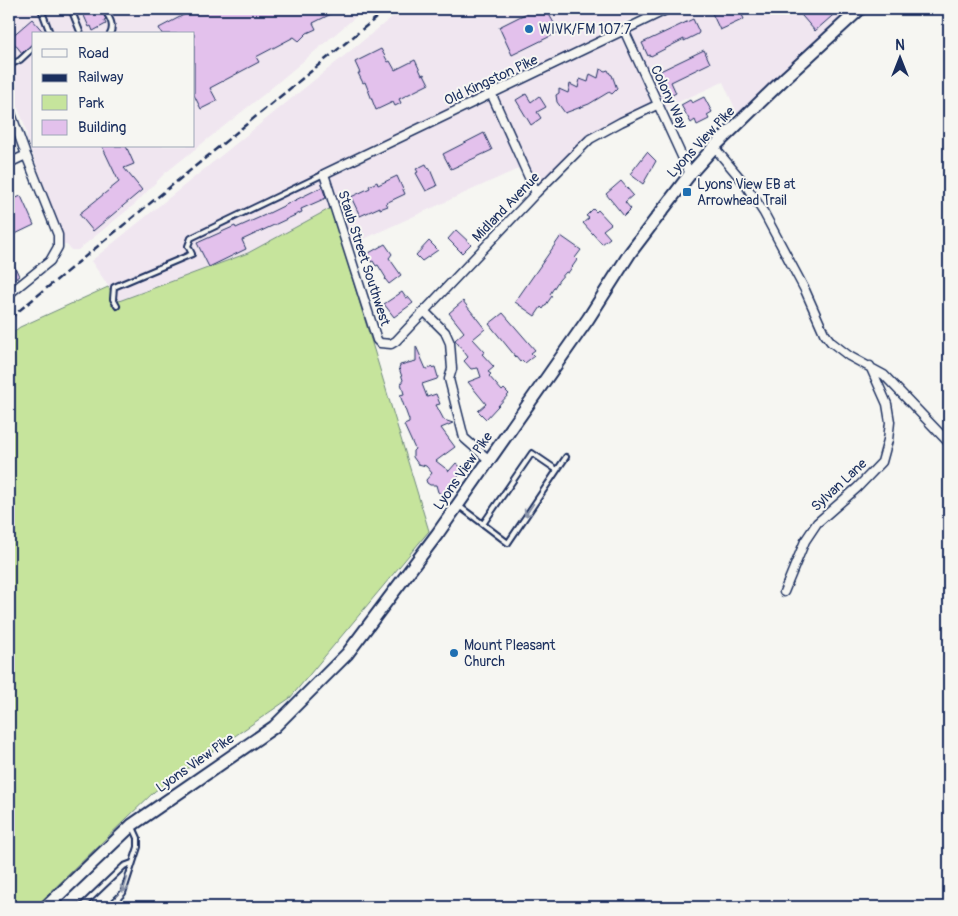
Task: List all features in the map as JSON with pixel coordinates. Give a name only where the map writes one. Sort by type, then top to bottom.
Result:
[{"type":"street","name":"Old Kingston Pike","points":[[324,174],[668,9]]},
{"type":"street","name":"Lyons View Pike","points":[[46,907],[132,825],[274,727],[347,654],[438,533],[588,318],[630,253],[690,174],[714,147],[786,76],[860,9]]},
{"type":"street","name":"Colony Way","points":[[624,30],[690,174]]},
{"type":"street","points":[[491,93],[536,193]]},
{"type":"street","name":"Midland Avenue","points":[[385,345],[396,341],[425,312],[536,193],[590,140],[621,122],[659,104]]},
{"type":"street","points":[[9,108],[58,235],[58,247],[50,261],[9,294]]},
{"type":"street","points":[[714,147],[745,184],[764,213],[805,290],[824,333],[839,349],[870,366],[891,382],[949,443]]},
{"type":"street","points":[[9,163],[26,155]]},
{"type":"street","name":"Staub Street Southwest","points":[[324,174],[377,340],[385,345]]},
{"type":"street","points":[[425,312],[444,332],[450,343],[452,369],[450,379],[464,438],[490,460]]},
{"type":"street","name":"Sylvan Lane","points":[[784,592],[806,541],[817,523],[857,488],[882,462],[888,440],[890,422],[887,404],[870,366]]},
{"type":"lane","points":[[41,9],[50,32]]},
{"type":"lane","points":[[71,9],[79,32]]},
{"type":"lane","points":[[104,9],[112,24],[111,32]]},
{"type":"lane","points":[[12,64],[32,50]]},
{"type":"lane","points":[[117,306],[112,293],[114,287],[192,254],[188,246],[191,238],[324,174]]},
{"type":"lane","points":[[484,524],[532,452],[557,470]]},
{"type":"lane","points":[[458,505],[508,543],[566,457]]},
{"type":"lane","points":[[109,907],[123,893],[138,847],[138,838],[132,825]]},
{"type":"lane","points":[[81,907],[124,866],[132,863]]},
{"type":"shaded area","points":[[9,9],[365,9],[263,95],[164,174],[135,204],[78,250],[71,250],[67,245],[63,245],[62,234],[26,137],[24,123],[9,86]]},
{"type":"shaded area","points":[[402,9],[654,9],[622,23],[605,27],[615,39],[683,9],[852,9],[738,115],[723,82],[665,108],[661,98],[625,116],[539,182],[533,177],[527,166],[520,168],[355,243],[343,246],[331,208],[248,253],[119,301],[91,261]]},
{"type":"green space","points":[[331,208],[429,531],[290,698],[155,791],[35,907],[9,907],[9,335],[20,327],[108,287],[119,301],[248,253]]},
{"type":"building","points":[[81,9],[100,9],[106,19],[104,20],[106,24],[93,31],[91,26],[89,27]]},
{"type":"building","points":[[195,9],[341,9],[313,23],[316,29],[307,33],[299,41],[294,37],[256,57],[259,62],[210,88],[217,101],[201,109],[195,97],[195,32],[161,32],[159,28]]},
{"type":"building","name":"WIVK/FM 107.7","points":[[535,9],[546,9],[559,32],[512,55],[499,27]]},
{"type":"building","points":[[720,9],[739,9],[744,19],[720,30],[712,13]]},
{"type":"building","points":[[796,9],[840,9],[815,31]]},
{"type":"building","points":[[32,19],[43,32],[32,32],[32,45],[22,53],[10,38]]},
{"type":"building","points":[[693,19],[699,32],[698,34],[648,56],[642,43]]},
{"type":"building","points":[[381,49],[395,70],[415,60],[422,75],[424,74],[429,84],[399,99],[401,103],[395,106],[393,102],[376,110],[365,82],[363,83],[358,73],[360,73],[355,62]]},
{"type":"building","points":[[704,50],[710,63],[671,82],[676,93],[665,99],[661,92],[664,90],[656,73]]},
{"type":"building","points":[[600,69],[608,70],[617,89],[612,94],[609,92],[589,104],[565,113],[557,102],[556,95],[559,93],[559,89],[568,93],[570,84],[578,88],[580,79],[588,82],[590,74],[598,78]]},
{"type":"building","points":[[526,94],[531,102],[539,96],[546,107],[537,112],[541,118],[531,125],[516,100]]},
{"type":"building","points":[[704,97],[712,112],[707,115],[709,119],[697,125],[695,120],[691,123],[681,105],[690,100],[692,103]]},
{"type":"building","points":[[484,133],[492,150],[451,169],[443,154]]},
{"type":"building","points":[[103,148],[127,148],[134,164],[124,168],[142,190],[93,231],[79,214],[119,182]]},
{"type":"building","points":[[647,152],[656,161],[643,184],[630,174]]},
{"type":"building","points":[[426,164],[437,186],[426,191],[416,173],[418,172],[416,169]]},
{"type":"building","points":[[397,176],[405,194],[386,203],[388,206],[380,209],[380,207],[360,216],[351,197],[370,188],[369,186],[377,182],[378,185]]},
{"type":"building","points":[[621,181],[633,195],[625,202],[631,209],[624,216],[606,194]]},
{"type":"building","points":[[322,187],[326,198],[301,209],[302,212],[242,240],[246,249],[209,267],[197,243],[235,226],[236,228]]},
{"type":"building","points":[[21,196],[34,225],[9,237],[9,201]]},
{"type":"building","points":[[593,209],[596,212],[598,210],[611,224],[603,230],[610,238],[602,244],[583,223],[589,218],[586,216]]},
{"type":"building","points":[[456,230],[471,244],[462,253],[448,239]]},
{"type":"building","points":[[561,236],[581,250],[568,273],[566,272],[559,280],[550,294],[552,296],[543,309],[541,307],[535,316],[515,302]]},
{"type":"building","points":[[429,241],[438,250],[422,261],[416,255]]},
{"type":"building","points":[[385,244],[392,254],[389,258],[401,275],[389,284],[378,265],[376,266],[373,261],[371,262],[367,256]]},
{"type":"building","points":[[9,254],[19,276],[9,283]]},
{"type":"building","points":[[402,292],[413,303],[394,317],[384,304]]},
{"type":"building","points":[[463,301],[485,329],[473,339],[485,352],[482,354],[494,367],[488,372],[491,374],[489,376],[502,391],[504,389],[509,394],[486,419],[478,411],[486,404],[468,382],[481,377],[478,368],[471,369],[464,361],[468,357],[455,340],[464,332],[449,313]]},
{"type":"building","points":[[503,313],[535,350],[531,353],[534,356],[525,363],[522,360],[520,362],[489,324]]},
{"type":"building","points":[[416,346],[426,369],[435,367],[438,377],[422,384],[427,397],[436,394],[440,404],[436,405],[444,420],[453,423],[441,428],[455,447],[436,461],[449,471],[456,463],[464,470],[442,495],[438,492],[436,485],[427,483],[426,480],[432,473],[426,466],[418,464],[413,457],[415,449],[404,425],[409,423],[409,420],[400,395],[404,394],[401,383],[403,380],[399,368],[400,365],[416,361]]},
{"type":"railway","points":[[9,319],[387,9]]},
{"type":"place","name":"WIVK/FM 107.7","points":[[529,29]]},
{"type":"place","name":"Lyons View EB at Arrowhead Trail","points":[[687,192]]},
{"type":"place","name":"Mount Pleasant Church","points":[[454,653]]}]
